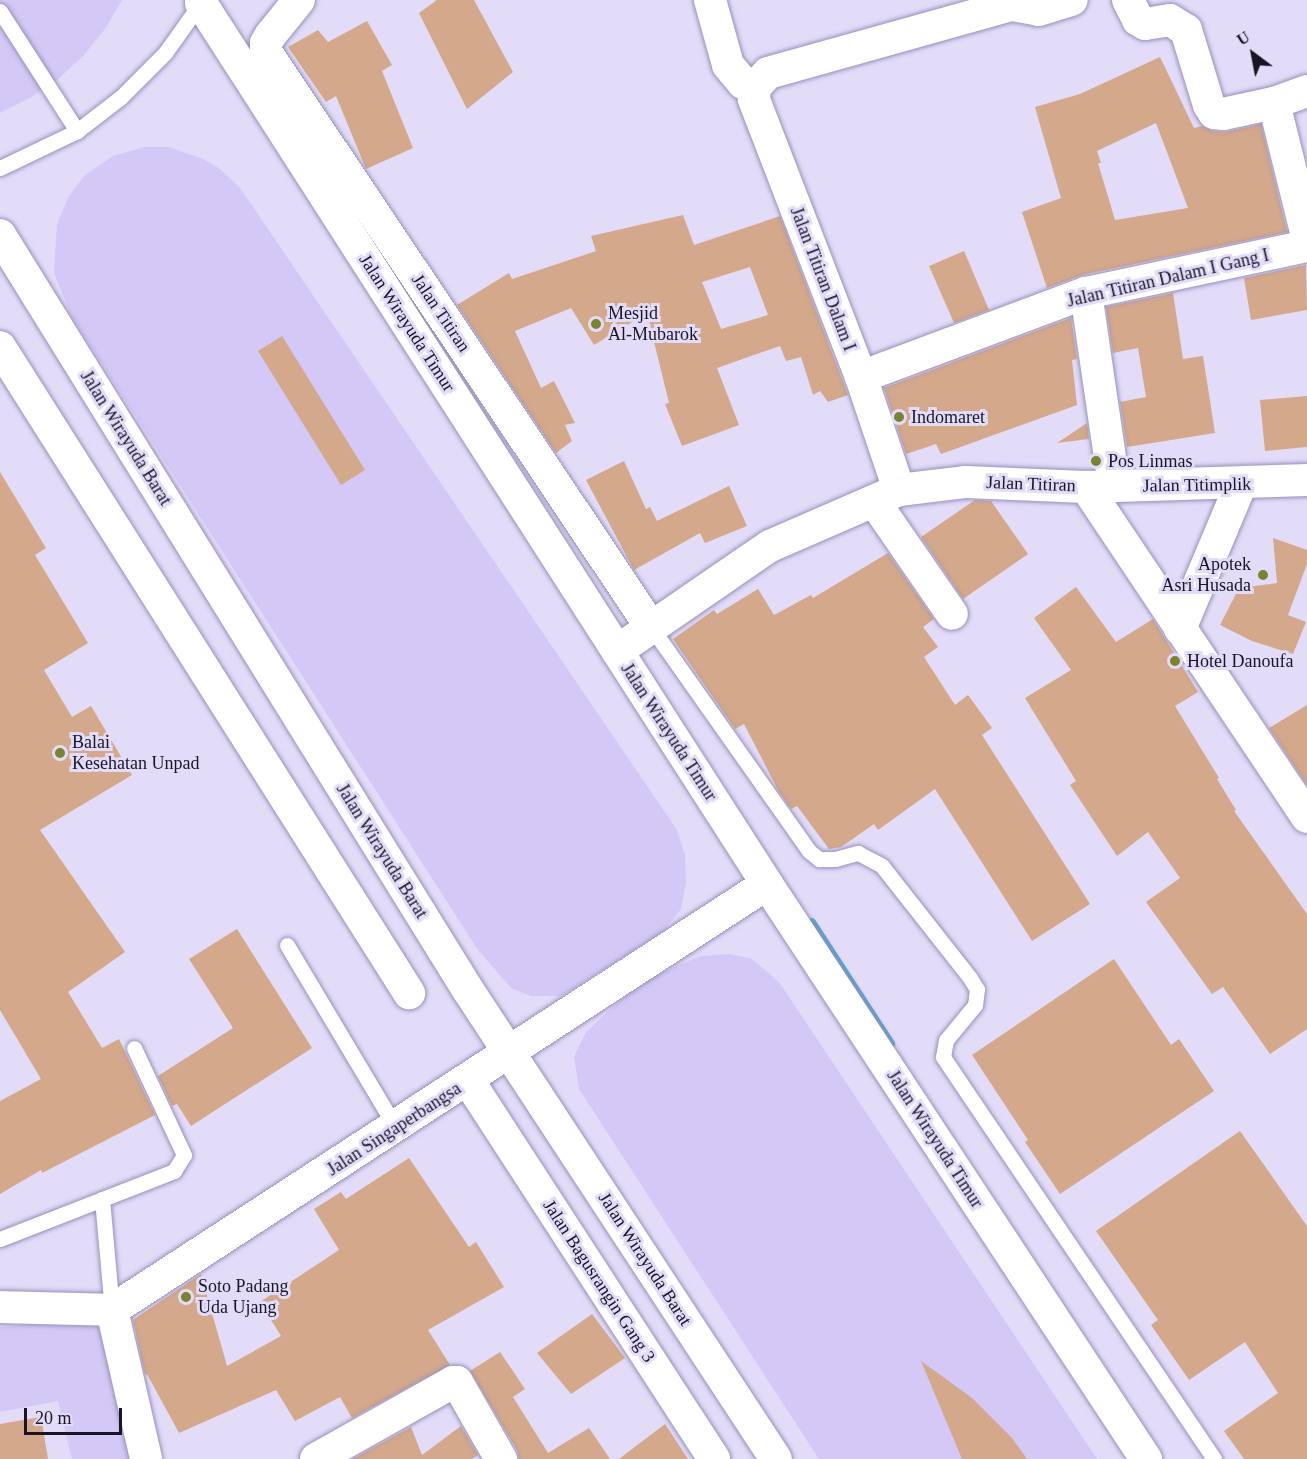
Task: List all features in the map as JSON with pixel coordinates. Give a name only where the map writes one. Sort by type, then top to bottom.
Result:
[{"type":"street","name":"Jalan Titiran","points":[[300,0],[270,36],[266,52],[651,627]]},
{"type":"street","points":[[710,0],[728,65],[743,83],[761,80],[1012,5],[1040,10],[1071,0]]},
{"type":"street","points":[[1128,0],[1138,20],[1145,24],[1170,20],[1186,30],[1209,105],[1214,113],[1223,114],[1274,103],[1307,90]]},
{"type":"street","name":"Jalan Wirayuda Timur","points":[[202,1],[767,884],[1146,1459]]},
{"type":"street","name":"Jalan Titiran Dalam I","points":[[761,80],[754,99],[861,377],[886,495],[952,614]]},
{"type":"street","points":[[1274,103],[1307,236]]},
{"type":"street","name":"Jalan Wirayuda Barat","points":[[0,235],[510,1053],[776,1459]]},
{"type":"street","name":"Jalan Titiran Dalam I Gang I","points":[[861,377],[1086,293],[1307,246]]},
{"type":"street","points":[[1086,293],[1100,487]]},
{"type":"street","points":[[0,347],[409,993]]},
{"type":"street","name":"Jalan Titimplik","points":[[1100,487],[1307,480]]},
{"type":"street","name":"Jalan Titiran","points":[[617,651],[770,546],[886,495],[965,482],[1100,487],[1180,628],[1307,817]]},
{"type":"street","points":[[1180,628],[1241,484]]},
{"type":"street","name":"Jalan Singaperbangsa","points":[[112,1310],[396,1128],[476,1092],[510,1053],[767,884]]},
{"type":"street","name":"Jalan Bagusrangin Gang 3","points":[[476,1092],[714,1459]]},
{"type":"street","points":[[0,1307],[112,1310],[146,1459]]},
{"type":"street","points":[[316,1459],[362,1448],[453,1382],[457,1382],[501,1459]]},
{"type":"lane","points":[[0,168],[77,131],[121,97],[165,53],[202,1]]},
{"type":"lane","points":[[0,11],[77,131]]},
{"type":"lane","points":[[651,627],[809,851],[819,859],[835,859],[858,854],[882,866],[970,978],[977,989],[975,1005],[946,1040],[943,1057],[1214,1459]]},
{"type":"lane","points":[[287,945],[396,1128]]},
{"type":"lane","points":[[0,1239],[174,1171],[184,1155],[134,1048]]},
{"type":"lane","points":[[102,1199],[112,1310]]},
{"type":"shaded area","points":[[0,0],[122,0],[105,29],[83,56],[58,79],[30,98],[0,113]]},
{"type":"shaded area","points":[[145,147],[169,147],[203,159],[220,169],[240,188],[677,830],[685,855],[686,883],[681,909],[663,932],[561,996],[531,996],[511,988],[478,950],[72,317],[54,273],[57,224],[69,196],[85,175],[113,156]]},
{"type":"shaded area","points":[[730,954],[752,959],[779,982],[1097,1459],[819,1459],[579,1089],[574,1057],[586,1032],[612,1008],[638,986],[667,970],[701,956]]},
{"type":"shaded area","points":[[116,1319],[145,1459],[72,1459],[58,1401],[0,1412],[0,1327]]},
{"type":"building","points":[[437,0],[474,0],[513,72],[467,109],[419,13]]},
{"type":"building","points":[[367,21],[392,65],[382,71],[413,148],[366,169],[336,96],[326,102],[288,47],[318,30],[328,42]]},
{"type":"building","points":[[1160,57],[1194,128],[1202,126],[1212,131],[1226,132],[1261,124],[1287,232],[1082,275],[1047,288],[1022,212],[1061,198],[1035,107],[1080,94]],"holes":[[[1156,123],[1188,208],[1115,220],[1098,163],[1101,163],[1097,151]]]},
{"type":"building","points":[[683,215],[694,245],[780,216],[848,395],[828,402],[820,391],[813,395],[801,357],[786,361],[780,346],[717,368],[739,425],[682,446],[665,404],[669,403],[647,313],[594,345],[571,308],[515,331],[541,388],[554,381],[575,423],[565,425],[572,441],[556,453],[457,305],[509,273],[512,279],[596,251],[591,236]],"holes":[[[750,267],[768,315],[721,329],[702,282]]]},
{"type":"building","points":[[964,251],[989,310],[954,323],[929,266]]},
{"type":"building","points":[[1306,265],[1307,310],[1251,320],[1244,278]]},
{"type":"building","points":[[1173,293],[1183,359],[1203,356],[1215,433],[1127,447],[1120,402],[1146,397],[1138,348],[1113,353],[1106,307]]},
{"type":"building","points":[[1071,318],[1077,359],[1072,360],[1077,405],[941,454],[936,444],[906,454],[884,388]]},
{"type":"building","points":[[282,336],[365,470],[341,485],[258,351]]},
{"type":"building","points":[[1307,396],[1307,447],[1265,451],[1260,400]]},
{"type":"building","points":[[1087,423],[1089,439],[1057,443]]},
{"type":"building","points":[[624,461],[646,509],[650,507],[657,521],[729,486],[747,526],[705,543],[700,533],[634,570],[586,480]]},
{"type":"building","points":[[0,472],[46,548],[35,555],[88,643],[44,670],[72,717],[91,706],[132,775],[40,830],[125,952],[68,992],[102,1048],[119,1039],[155,1115],[42,1173],[41,1170],[0,1194],[0,1101],[41,1079],[0,1010]]},
{"type":"building","points":[[975,500],[991,501],[1028,554],[963,599],[921,537]]},
{"type":"building","points":[[1273,538],[1307,550],[1307,564],[1288,615],[1306,622],[1293,654],[1252,641],[1220,625],[1239,588],[1277,583]]},
{"type":"building","points":[[888,553],[934,619],[923,627],[938,647],[924,657],[955,705],[968,695],[992,728],[982,735],[1090,904],[1032,941],[935,789],[878,830],[874,824],[841,847],[829,849],[797,806],[791,809],[778,790],[744,724],[735,729],[673,639],[714,610],[717,614],[758,589],[774,615],[811,595],[813,598]]},
{"type":"building","points":[[1076,587],[1116,642],[1153,619],[1198,692],[1175,706],[1219,778],[1217,779],[1236,810],[1234,811],[1307,914],[1307,1029],[1270,1054],[1223,987],[1212,994],[1146,902],[1180,878],[1148,832],[1117,856],[1070,785],[1076,781],[1025,698],[1071,670],[1034,618]]},
{"type":"building","points":[[1307,705],[1307,785],[1269,728]]},
{"type":"building","points":[[237,929],[312,1048],[191,1126],[177,1104],[172,1106],[158,1076],[233,1028],[189,959]]},
{"type":"building","points":[[1114,959],[1171,1045],[1179,1039],[1214,1091],[1060,1194],[1025,1142],[1028,1140],[972,1055]]},
{"type":"building","points":[[1240,1131],[1307,1226],[1307,1459],[1244,1459],[1224,1431],[1278,1393],[1245,1342],[1189,1380],[1151,1325],[1158,1320],[1096,1231]]},
{"type":"building","points":[[409,1158],[469,1247],[476,1242],[504,1287],[428,1330],[450,1365],[352,1418],[340,1397],[295,1421],[276,1390],[179,1433],[147,1374],[145,1375],[133,1320],[201,1274],[227,1366],[281,1336],[260,1302],[339,1250],[314,1209],[341,1192],[346,1199]]},
{"type":"building","points":[[592,1314],[625,1358],[571,1394],[537,1353]]},
{"type":"building","points":[[500,1352],[525,1389],[513,1397],[548,1453],[589,1428],[610,1459],[519,1459],[517,1450],[470,1371]]},
{"type":"building","points":[[921,1361],[972,1398],[1012,1438],[1027,1459],[962,1459]]},
{"type":"building","points":[[41,1417],[48,1459],[0,1459],[0,1424]]},
{"type":"building","points":[[665,1424],[688,1459],[619,1459]]},
{"type":"building","points":[[461,1426],[478,1455],[472,1459],[353,1459],[411,1427],[422,1455]]},
{"type":"waterway","points":[[811,922],[890,1043]]},
{"type":"place","name":"Mesjid Al-Mubarok","points":[[596,324]]},
{"type":"place","name":"Indomaret","points":[[899,417]]},
{"type":"place","name":"Pos Linmas","points":[[1096,461]]},
{"type":"place","name":"Apotek Asri Husada","points":[[1263,575]]},
{"type":"place","name":"Hotel Danoufa","points":[[1175,661]]},
{"type":"place","name":"Balai Kesehatan Unpad","points":[[60,753]]},
{"type":"place","name":"Soto Padang Uda Ujang","points":[[186,1297]]}]
